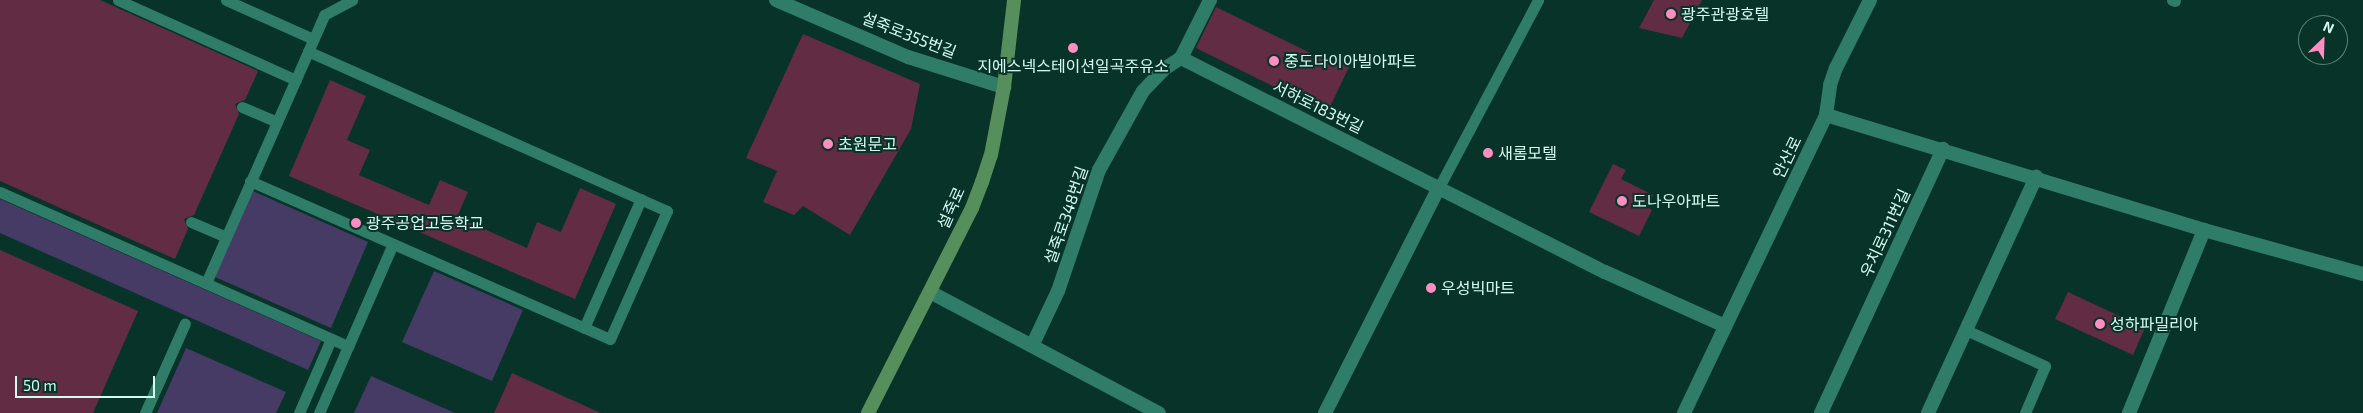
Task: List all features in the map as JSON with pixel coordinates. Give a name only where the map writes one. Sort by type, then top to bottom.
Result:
[{"type":"main road","name":"설죽로","points":[[868,413],[930,292],[982,182],[991,155],[1004,87],[1014,0]]},
{"type":"street","name":"설죽로355번길","points":[[776,0],[908,57],[1004,87]]},
{"type":"street","points":[[1181,58],[1210,0]]},
{"type":"street","name":"안산로","points":[[1684,413],[1826,115],[1830,85],[1836,68],[1870,0]]},
{"type":"street","name":"서하로183번길","points":[[1181,58],[1438,188]]},
{"type":"street","name":"설죽로348번길","points":[[1032,346],[1058,291],[1099,170],[1143,91],[1164,69],[1181,58]]},
{"type":"street","points":[[1826,115],[2036,177],[2204,230],[2363,274]]},
{"type":"street","name":"우치로311번길","points":[[1821,413],[1943,149]]},
{"type":"street","points":[[1928,413],[2036,177]]},
{"type":"street","points":[[1325,413],[1438,188],[1605,272],[1725,326]]},
{"type":"street","points":[[2129,413],[2204,230]]},
{"type":"street","points":[[930,292],[1032,346],[1141,409],[1159,413]]},
{"type":"lane","points":[[118,0],[296,80]]},
{"type":"lane","points":[[226,0],[313,39]]},
{"type":"lane","points":[[206,283],[324,15],[352,0]]},
{"type":"lane","points":[[1438,188],[1538,0]]},
{"type":"lane","points":[[250,181],[610,339],[667,211],[308,51]]},
{"type":"lane","points":[[242,107],[277,122]]},
{"type":"lane","points":[[0,192],[348,346]]},
{"type":"lane","points":[[584,328],[642,199]]},
{"type":"lane","points":[[191,222],[226,238]]},
{"type":"lane","points":[[319,413],[393,244]]},
{"type":"lane","points":[[145,413],[185,323]]},
{"type":"lane","points":[[1962,336],[2045,366],[2025,413]]},
{"type":"lane","points":[[299,413],[331,339]]},
{"type":"shaded area","points":[[253,191],[368,242],[331,328],[215,277]]},
{"type":"shaded area","points":[[0,199],[321,341],[308,370],[0,233]]},
{"type":"shaded area","points":[[434,271],[523,310],[492,381],[402,342]]},
{"type":"shaded area","points":[[186,348],[286,392],[276,413],[157,413]]},
{"type":"shaded area","points":[[371,376],[455,413],[354,413]]},
{"type":"building","points":[[0,0],[100,0],[258,71],[245,100],[235,104],[239,114],[194,215],[184,219],[188,229],[175,259],[0,181]]},
{"type":"building","name":"광주관광호텔","points":[[1654,0],[1702,0],[1682,38],[1639,28]]},
{"type":"building","name":"중도다이아빌아파트","points":[[1216,7],[1333,64],[1335,58],[1350,65],[1327,113],[1196,48]]},
{"type":"building","name":"초원문고","points":[[803,34],[920,84],[911,129],[850,235],[803,206],[794,215],[763,202],[777,171],[746,158]]},
{"type":"building","points":[[330,80],[366,96],[347,140],[370,150],[359,175],[429,205],[440,180],[468,192],[457,217],[527,248],[537,222],[561,232],[580,188],[616,204],[575,299],[289,176]]},
{"type":"building","name":"도나우아파트","points":[[1613,164],[1626,170],[1621,179],[1653,195],[1647,207],[1652,210],[1639,236],[1589,212]]},
{"type":"building","points":[[0,250],[138,311],[93,413],[0,413]]},
{"type":"building","name":"성하파밀리아","points":[[2068,292],[2145,328],[2133,355],[2055,319]]},
{"type":"building","points":[[512,373],[601,413],[494,413]]},
{"type":"place","name":"광주관광호텔","points":[[1671,14]]},
{"type":"place","name":"지에스넥스테이션일곡주유소","points":[[1073,48]]},
{"type":"place","name":"중도다이아빌아파트","points":[[1274,61]]},
{"type":"place","name":"초원문고","points":[[828,144]]},
{"type":"place","name":"새롬모텔","points":[[1488,153]]},
{"type":"place","name":"도나우아파트","points":[[1622,201]]},
{"type":"place","name":"광주공업고등학교","points":[[356,223]]},
{"type":"place","name":"우성빅마트","points":[[1431,288]]},
{"type":"place","name":"성하파밀리아","points":[[2100,324]]}]
